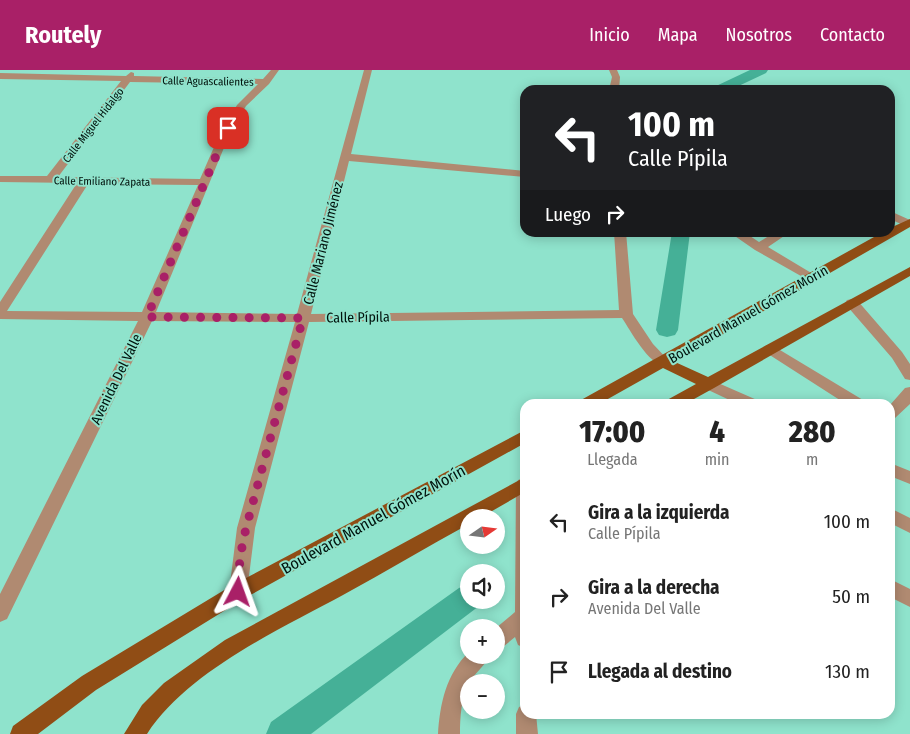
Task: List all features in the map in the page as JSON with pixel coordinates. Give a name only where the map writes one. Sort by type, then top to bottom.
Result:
[{"type":"main road","name":"Boulevard Manuel Gómez Morín","points":[[895,230],[909,222]]},
{"type":"main road","name":"Boulevard Manuel Gómez Morín","points":[[595,399],[664,362],[883,237]]},
{"type":"main road","points":[[681,399],[910,271]]},
{"type":"main road","points":[[664,362],[709,384]]},
{"type":"main road","name":"Boulevard Manuel Gómez Morín","points":[[21,734],[89,683],[238,592],[520,439]]},
{"type":"main road","points":[[136,734],[157,702],[194,672],[254,635],[520,486]]},
{"type":"street","name":"Calle Miguel Hidalgo","points":[[50,180],[135,70]]},
{"type":"street","name":"Avenida Del Valle","points":[[0,613],[147,317],[204,182],[234,117],[242,105],[266,82],[275,70]]},
{"type":"street","name":"Calle Mariano Jiménez","points":[[238,592],[240,557],[246,528],[368,70]]},
{"type":"street","points":[[614,70],[616,77],[615,85]]},
{"type":"street","name":"Calle Aguascalientes","points":[[0,76],[266,82]]},
{"type":"street","points":[[345,157],[520,174]]},
{"type":"street","name":"Calle Emiliano Zapata","points":[[0,179],[204,182]]},
{"type":"street","points":[[0,313],[84,181]]},
{"type":"street","points":[[895,216],[909,222]]},
{"type":"street","points":[[620,237],[626,314],[648,347],[664,362]]},
{"type":"street","points":[[743,237],[812,277]]},
{"type":"street","points":[[759,247],[776,237]]},
{"type":"street","points":[[852,303],[897,355],[910,375]]},
{"type":"street","name":"Calle Pípila","points":[[0,313],[147,317],[303,318],[626,314]]},
{"type":"street","points":[[770,349],[850,399]]},
{"type":"street","points":[[709,384],[741,399]]},
{"type":"street","points":[[895,409],[910,392]]},
{"type":"street","points":[[895,471],[910,478]]},
{"type":"street","points":[[895,518],[910,526]]},
{"type":"street","points":[[895,590],[910,599]]},
{"type":"street","points":[[505,633],[520,620]]},
{"type":"street","points":[[448,734],[452,698],[460,678],[472,664]]},
{"type":"street","points":[[526,719],[527,734]]},
{"type":"waterway","points":[[730,85],[761,70]]},
{"type":"waterway","points":[[667,330],[680,237]]},
{"type":"waterway","points":[[283,734],[460,604]]},
{"type":"route","points":[[228,128],[147,317],[303,318],[246,528],[240,557],[238,592]]}]
